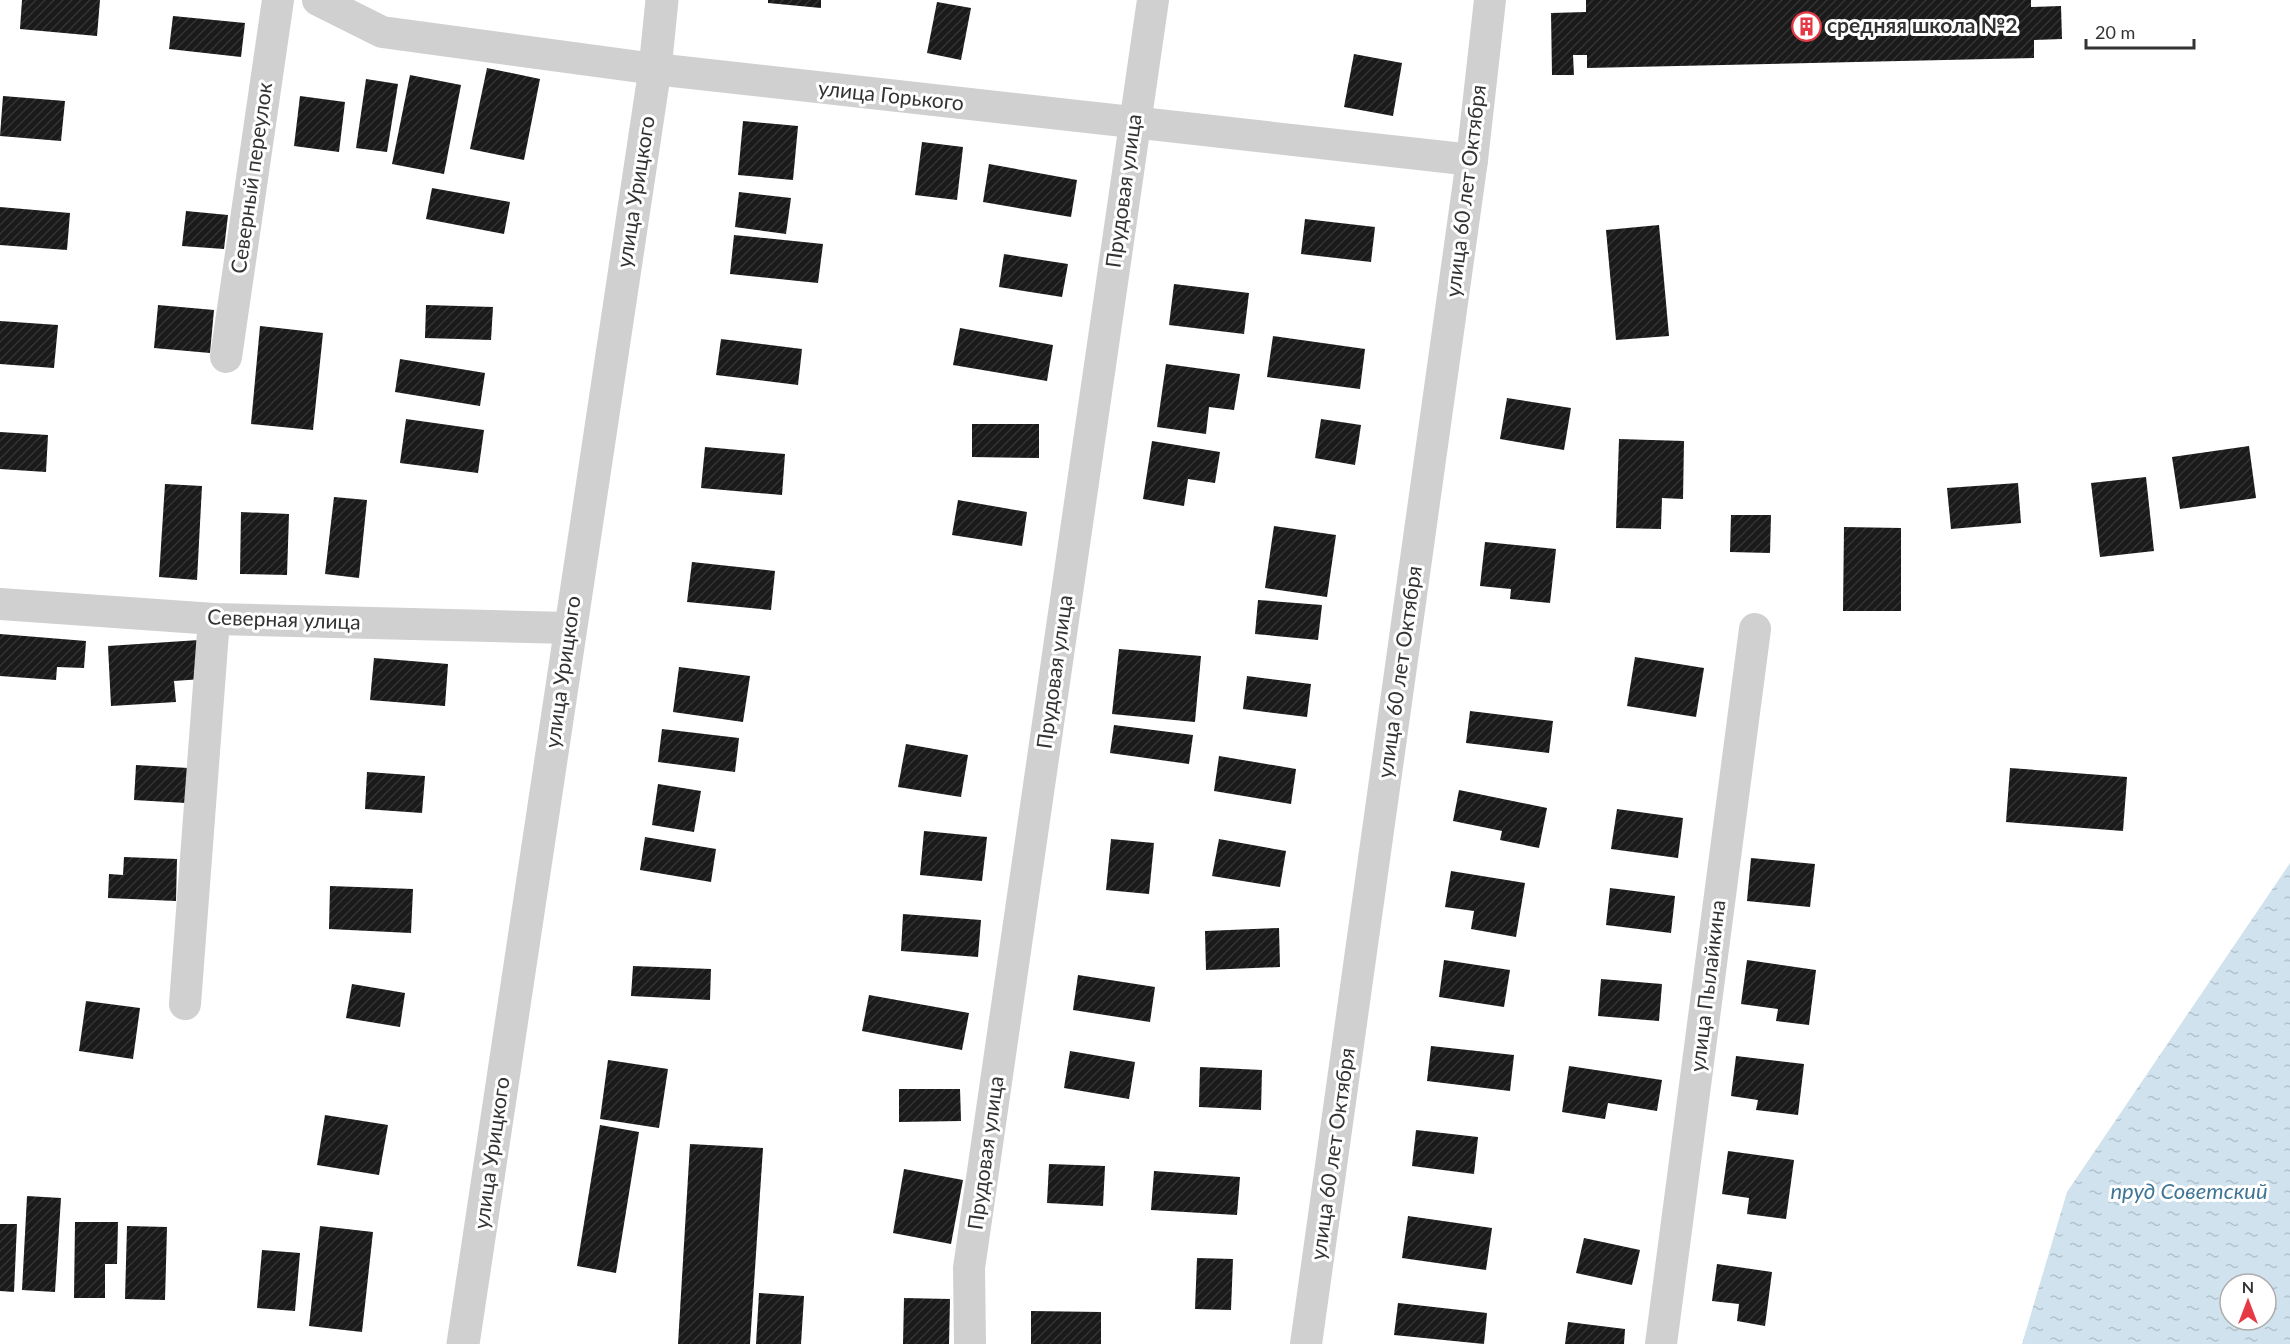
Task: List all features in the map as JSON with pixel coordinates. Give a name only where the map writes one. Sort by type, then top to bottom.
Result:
[{"type":"street","name":"Северный переулок","points":[[226,357],[278,0]]},
{"type":"street","name":"улица Горького","points":[[318,0],[382,32],[655,69],[1472,160]]},
{"type":"street","name":"улица Урицкого","points":[[463,1344],[569,628],[655,69],[662,0]]},
{"type":"street","name":"Прудовая улица","points":[[970,1344],[969,1268],[1153,0]]},
{"type":"street","name":"улица 60 лет Октября","points":[[1306,1344],[1472,160],[1490,0]]},
{"type":"street","name":"Северная улица","points":[[0,604],[214,619],[569,628]]},
{"type":"street","points":[[184,1004],[214,619]]},
{"type":"street","name":"улица Пылайкина","points":[[1661,1344],[1755,629]]},
{"type":"water","name":"пруд Советский","points":[[2290,863],[2290,1344],[2022,1344],[2067,1192]]},
{"type":"building","points":[[22,0],[100,0],[97,36],[20,29]]},
{"type":"building","points":[[768,0],[821,0],[821,8],[768,3]]},
{"type":"building","name":"средняя школа №2","points":[[1586,0],[2031,0],[2031,7],[2061,6],[2062,39],[2034,40],[2034,58],[1587,68],[1587,55],[1573,55],[1574,75],[1552,75],[1551,13],[1586,12]]},
{"type":"building","points":[[937,2],[971,8],[961,60],[927,53]]},
{"type":"building","points":[[173,16],[245,23],[241,57],[169,49]]},
{"type":"building","points":[[1354,54],[1402,63],[1393,116],[1344,107]]},
{"type":"building","points":[[487,68],[540,79],[524,160],[470,149]]},
{"type":"building","points":[[410,75],[461,85],[444,174],[392,164]]},
{"type":"building","points":[[366,79],[398,84],[387,152],[356,148]]},
{"type":"building","points":[[3,96],[65,101],[61,141],[0,136]]},
{"type":"building","points":[[300,96],[345,102],[339,152],[294,146]]},
{"type":"building","points":[[743,121],[798,126],[793,180],[738,175]]},
{"type":"building","points":[[922,142],[963,147],[957,200],[915,195]]},
{"type":"building","points":[[989,164],[1077,180],[1071,217],[983,202]]},
{"type":"building","points":[[432,188],[510,202],[504,234],[426,219]]},
{"type":"building","points":[[739,192],[791,198],[786,234],[735,227]]},
{"type":"building","points":[[0,207],[70,213],[67,250],[0,245]]},
{"type":"building","points":[[186,211],[228,215],[224,249],[182,246]]},
{"type":"building","points":[[1305,219],[1375,227],[1371,262],[1301,254]]},
{"type":"building","points":[[1659,225],[1669,336],[1616,340],[1606,230]]},
{"type":"building","points":[[734,235],[823,244],[818,283],[730,274]]},
{"type":"building","points":[[1004,254],[1068,264],[1062,297],[999,287]]},
{"type":"building","points":[[1174,284],[1249,293],[1244,334],[1169,325]]},
{"type":"building","points":[[158,305],[214,310],[210,353],[154,348]]},
{"type":"building","points":[[426,305],[493,307],[491,340],[425,338]]},
{"type":"building","points":[[0,321],[58,325],[54,368],[0,364]]},
{"type":"building","points":[[260,326],[323,333],[313,430],[251,424]]},
{"type":"building","points":[[960,328],[1053,345],[1047,381],[953,365]]},
{"type":"building","points":[[1273,336],[1365,349],[1360,389],[1267,377]]},
{"type":"building","points":[[721,339],[802,349],[798,385],[716,375]]},
{"type":"building","points":[[400,359],[485,373],[480,406],[395,392]]},
{"type":"building","points":[[1166,364],[1240,374],[1234,410],[1209,407],[1206,434],[1157,427]]},
{"type":"building","points":[[1507,398],[1571,408],[1564,450],[1500,439]]},
{"type":"building","points":[[406,419],[484,430],[478,473],[400,463]]},
{"type":"building","points":[[1321,419],[1361,425],[1355,465],[1315,458]]},
{"type":"building","points":[[972,424],[1039,424],[1039,458],[972,457]]},
{"type":"building","points":[[0,432],[48,435],[46,472],[0,469]]},
{"type":"building","points":[[1619,439],[1684,441],[1683,499],[1662,498],[1661,529],[1616,528]]},
{"type":"building","points":[[1152,441],[1220,452],[1215,483],[1188,479],[1184,506],[1143,499]]},
{"type":"building","points":[[2249,446],[2256,498],[2180,509],[2172,457]]},
{"type":"building","points":[[705,447],[785,454],[782,495],[701,488]]},
{"type":"building","points":[[2146,477],[2154,551],[2100,557],[2091,483]]},
{"type":"building","points":[[2018,483],[2021,523],[1951,529],[1947,488]]},
{"type":"building","points":[[165,484],[202,486],[197,580],[159,577]]},
{"type":"building","points":[[334,497],[367,500],[359,578],[325,574]]},
{"type":"building","points":[[958,500],[1027,512],[1022,546],[952,535]]},
{"type":"building","points":[[241,512],[289,514],[287,575],[240,574]]},
{"type":"building","points":[[1731,515],[1771,515],[1770,553],[1730,552]]},
{"type":"building","points":[[1274,526],[1336,535],[1327,597],[1265,588]]},
{"type":"building","points":[[1844,527],[1901,528],[1901,611],[1843,611]]},
{"type":"building","points":[[1485,542],[1556,549],[1550,603],[1510,599],[1511,589],[1480,586]]},
{"type":"building","points":[[692,562],[775,571],[771,610],[687,602]]},
{"type":"building","points":[[1258,600],[1322,605],[1318,640],[1255,634]]},
{"type":"building","points":[[0,634],[86,641],[84,668],[57,667],[56,680],[0,676]]},
{"type":"building","points":[[199,640],[202,679],[174,681],[176,702],[111,706],[108,646]]},
{"type":"building","points":[[1119,649],[1201,656],[1195,722],[1112,714]]},
{"type":"building","points":[[1635,657],[1704,668],[1696,717],[1627,706]]},
{"type":"building","points":[[374,658],[448,664],[445,706],[370,700]]},
{"type":"building","points":[[679,667],[750,676],[743,722],[673,712]]},
{"type":"building","points":[[1247,676],[1311,684],[1307,717],[1243,709]]},
{"type":"building","points":[[1470,711],[1553,721],[1549,753],[1466,743]]},
{"type":"building","points":[[1114,725],[1193,735],[1189,764],[1110,753]]},
{"type":"building","points":[[662,729],[739,738],[735,772],[658,762]]},
{"type":"building","points":[[906,744],[968,755],[961,797],[898,787]]},
{"type":"building","points":[[1219,756],[1296,769],[1291,804],[1214,791]]},
{"type":"building","points":[[136,765],[188,768],[186,803],[134,800]]},
{"type":"building","points":[[2010,768],[2127,777],[2123,831],[2006,822]]},
{"type":"building","points":[[367,772],[425,776],[422,813],[365,809]]},
{"type":"building","points":[[658,784],[701,791],[694,832],[652,825]]},
{"type":"building","points":[[1459,790],[1547,808],[1539,848],[1500,840],[1502,831],[1453,821]]},
{"type":"building","points":[[1617,809],[1683,818],[1678,858],[1611,849]]},
{"type":"building","points":[[924,831],[987,837],[982,881],[920,875]]},
{"type":"building","points":[[645,837],[716,849],[711,882],[640,870]]},
{"type":"building","points":[[1111,839],[1154,843],[1149,894],[1106,890]]},
{"type":"building","points":[[1219,839],[1286,851],[1280,887],[1212,876]]},
{"type":"building","points":[[124,857],[177,859],[176,901],[108,898],[109,874],[123,875]]},
{"type":"building","points":[[1751,858],[1815,864],[1810,907],[1747,901]]},
{"type":"building","points":[[1451,871],[1525,883],[1516,937],[1471,929],[1474,911],[1445,907]]},
{"type":"building","points":[[330,886],[413,889],[411,933],[329,929]]},
{"type":"building","points":[[1610,888],[1675,896],[1671,933],[1606,925]]},
{"type":"building","points":[[903,914],[981,920],[978,957],[901,951]]},
{"type":"building","points":[[1279,928],[1280,967],[1206,970],[1205,931]]},
{"type":"building","points":[[1444,960],[1510,970],[1504,1007],[1439,997]]},
{"type":"building","points":[[1747,960],[1816,970],[1809,1025],[1776,1021],[1778,1009],[1741,1004]]},
{"type":"building","points":[[633,966],[711,969],[710,1000],[631,996]]},
{"type":"building","points":[[1078,975],[1155,987],[1150,1022],[1073,1010]]},
{"type":"building","points":[[1601,979],[1662,984],[1659,1021],[1598,1016]]},
{"type":"building","points":[[352,984],[405,993],[400,1027],[346,1018]]},
{"type":"building","points":[[869,995],[969,1013],[962,1050],[862,1031]]},
{"type":"building","points":[[86,1001],[140,1008],[133,1059],[79,1051]]},
{"type":"building","points":[[1431,1046],[1514,1055],[1510,1091],[1427,1081]]},
{"type":"building","points":[[1070,1051],[1135,1062],[1129,1099],[1064,1088]]},
{"type":"building","points":[[1736,1056],[1804,1064],[1798,1115],[1756,1110],[1758,1100],[1731,1096]]},
{"type":"building","points":[[608,1060],[668,1069],[659,1128],[600,1119]]},
{"type":"building","points":[[1569,1066],[1662,1080],[1657,1111],[1608,1103],[1605,1119],[1562,1112]]},
{"type":"building","points":[[1200,1067],[1262,1070],[1261,1110],[1199,1107]]},
{"type":"building","points":[[899,1089],[960,1089],[961,1121],[899,1122]]},
{"type":"building","points":[[325,1115],[388,1125],[379,1175],[317,1165]]},
{"type":"building","points":[[600,1125],[639,1132],[616,1273],[577,1266]]},
{"type":"building","points":[[1416,1130],[1478,1137],[1474,1174],[1412,1166]]},
{"type":"building","points":[[690,1144],[763,1148],[750,1344],[678,1344]]},
{"type":"building","points":[[1728,1151],[1794,1160],[1786,1219],[1747,1214],[1749,1198],[1722,1194]]},
{"type":"building","points":[[1049,1164],[1105,1166],[1103,1206],[1047,1203]]},
{"type":"building","points":[[904,1169],[963,1180],[951,1244],[893,1233]]},
{"type":"building","points":[[1154,1171],[1240,1177],[1237,1215],[1151,1210]]},
{"type":"building","points":[[27,1196],[61,1198],[55,1292],[22,1290]]},
{"type":"building","points":[[1408,1216],[1492,1228],[1486,1270],[1402,1258]]},
{"type":"building","points":[[75,1222],[118,1222],[117,1264],[105,1264],[105,1298],[74,1298]]},
{"type":"building","points":[[0,1224],[17,1224],[14,1292],[0,1291]]},
{"type":"building","points":[[127,1226],[167,1227],[165,1300],[125,1299]]},
{"type":"building","points":[[320,1226],[373,1232],[362,1332],[309,1326]]},
{"type":"building","points":[[1584,1238],[1640,1250],[1632,1285],[1576,1273]]},
{"type":"building","points":[[262,1250],[300,1253],[295,1311],[257,1308]]},
{"type":"building","points":[[1197,1258],[1233,1259],[1231,1310],[1195,1309]]},
{"type":"building","points":[[1717,1264],[1772,1272],[1765,1326],[1737,1321],[1739,1304],[1712,1301]]},
{"type":"building","points":[[759,1293],[804,1296],[801,1344],[756,1344]]},
{"type":"building","points":[[904,1298],[950,1299],[949,1344],[903,1344]]},
{"type":"building","points":[[1398,1303],[1487,1313],[1484,1344],[1394,1335]]},
{"type":"building","points":[[1031,1311],[1101,1312],[1101,1344],[1031,1344]]},
{"type":"building","points":[[1568,1322],[1625,1329],[1624,1344],[1565,1344]]},
{"type":"place","name":"средняя школа №2","points":[[1806,26]]}]
